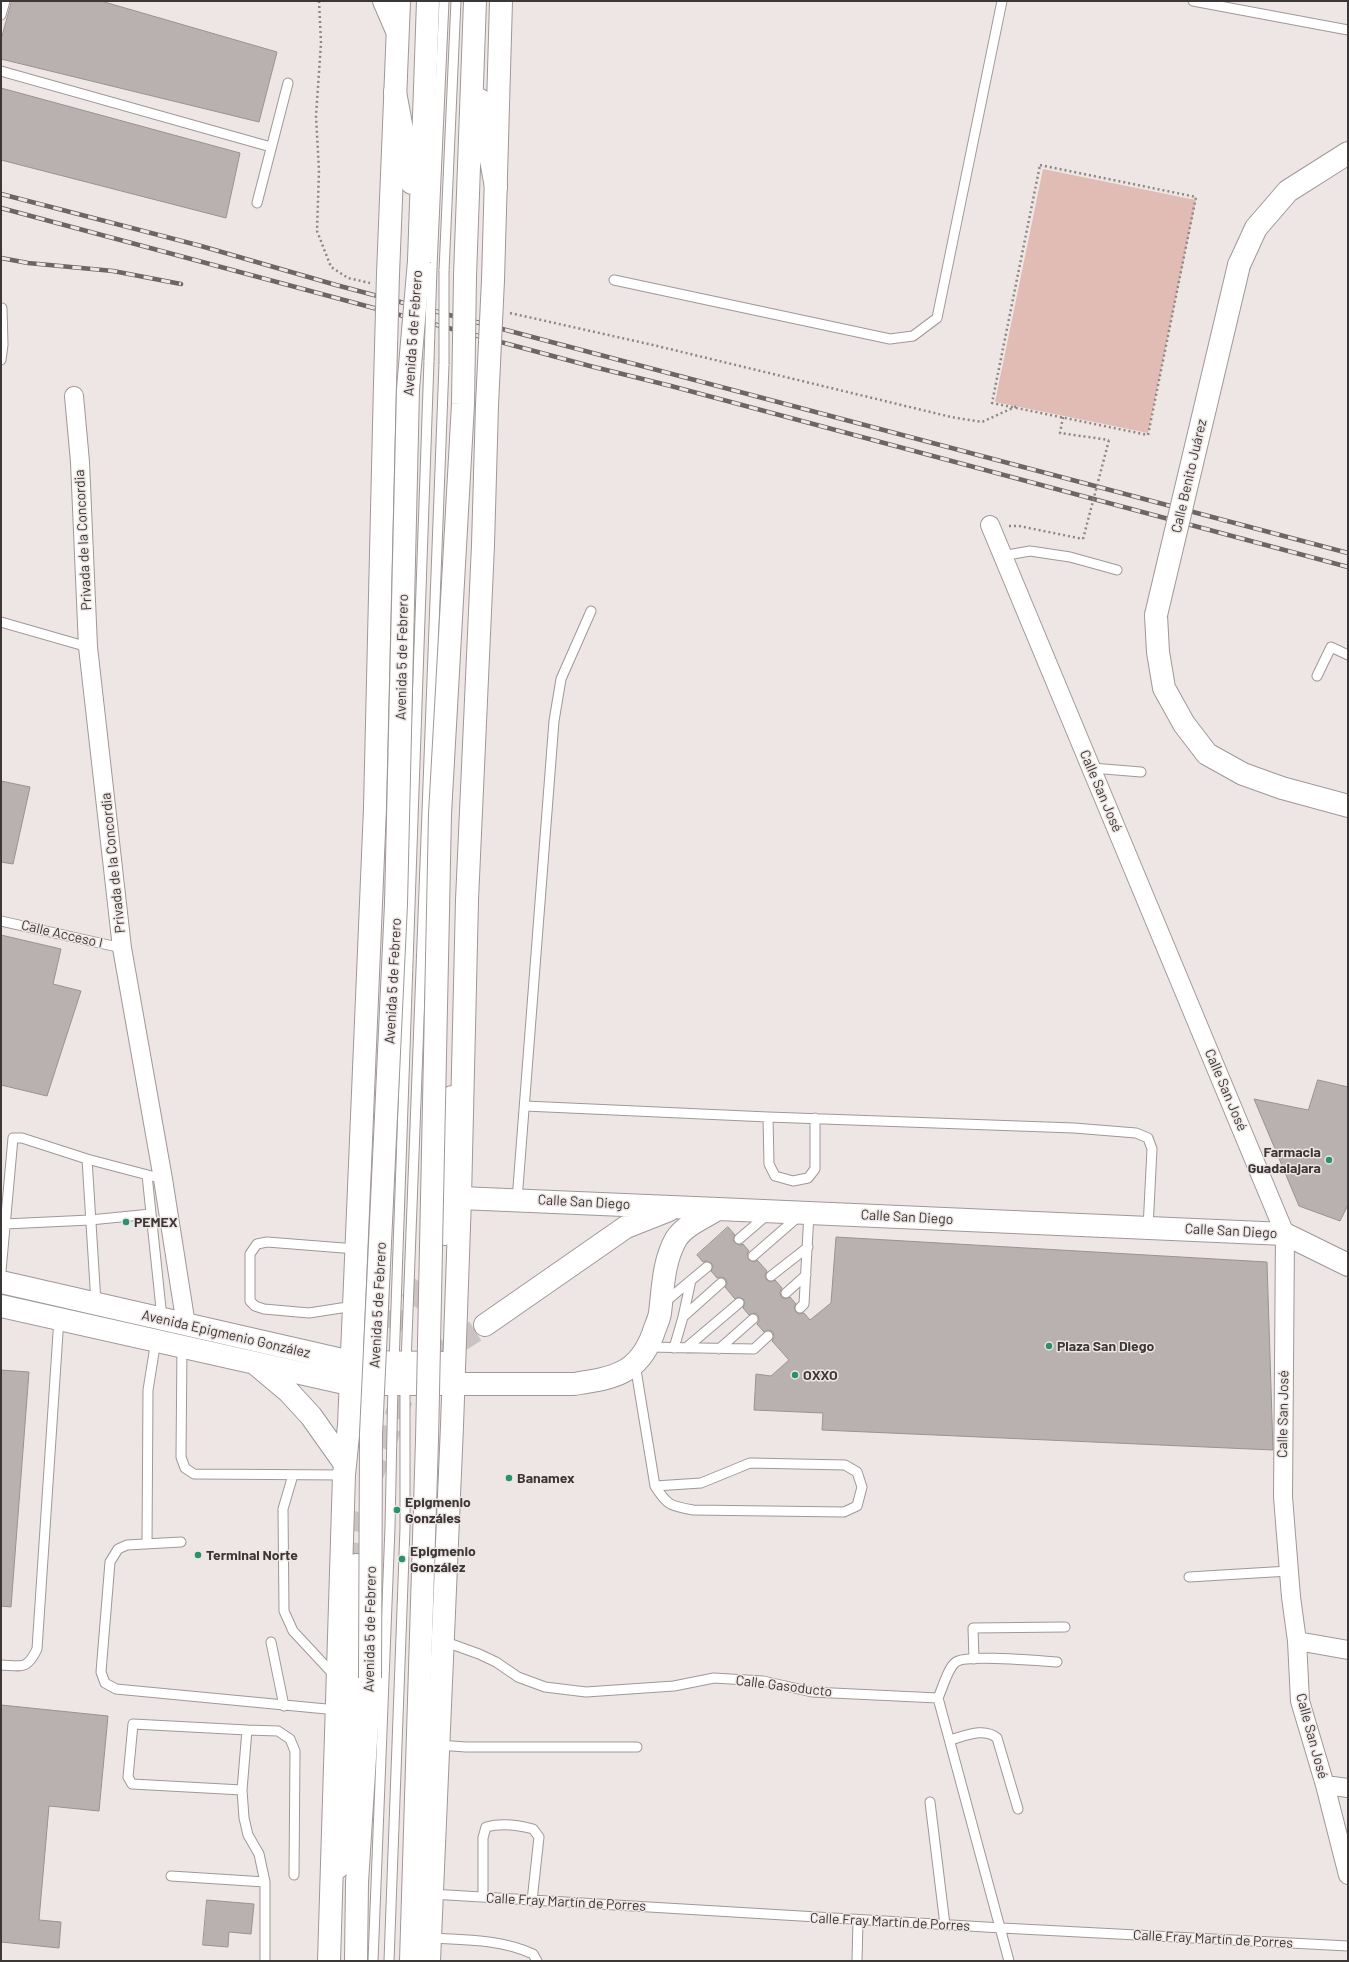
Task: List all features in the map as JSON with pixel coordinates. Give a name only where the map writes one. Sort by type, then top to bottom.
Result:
[{"type":"main road","points":[[384,1],[397,31]]},
{"type":"main road","name":"Avenida 5 de Febrero","points":[[329,1961],[345,1469],[349,1425],[375,808],[385,384],[399,1]]},
{"type":"main road","name":"Avenida 5 de Febrero","points":[[356,1961],[357,1882],[370,1678],[371,1434],[396,904],[408,389],[426,264],[420,222],[428,1]]},
{"type":"main road","points":[[411,1961],[418,1688],[427,1440],[440,814],[463,404],[455,273],[473,57],[474,1]]},
{"type":"main road","points":[[429,1961],[460,1198],[467,900],[483,545],[493,280],[501,1]]},
{"type":"main road","points":[[473,57],[496,187]]},
{"type":"main road","points":[[395,92],[420,222]]},
{"type":"main road","name":"Calle Benito Juárez","points":[[1348,153],[1288,191],[1256,228],[1245,249],[1239,266],[1156,615],[1158,652],[1164,688],[1184,724],[1208,754],[1243,774],[1282,788],[1348,806]]},
{"type":"main road","points":[[445,1234],[455,1052],[467,900]]},
{"type":"main road","name":"Calle San Diego","points":[[460,1198],[1285,1234],[1348,1265]]},
{"type":"main road","points":[[485,1325],[626,1227],[676,1207]]},
{"type":"main road","points":[[635,1364],[648,1347],[660,1315],[662,1285],[669,1256],[677,1238],[692,1225],[718,1209]]},
{"type":"main road","name":"Avenida Epigmenio González","points":[[1,1282],[96,1304],[159,1330],[182,1346],[318,1366],[351,1362],[400,1373],[453,1374],[505,1384],[574,1384],[610,1378],[635,1364]]},
{"type":"main road","points":[[1,1293],[258,1356],[311,1416],[345,1469]]},
{"type":"main road","name":"Avenida Epigmenio González","points":[[1,1306],[59,1318],[159,1330],[186,1325],[318,1366],[350,1384],[400,1373]]},
{"type":"main road","points":[[330,1911],[346,1827],[356,1565]]},
{"type":"street","name":"Privada de la Concordia","points":[[74,396],[80,462],[88,647],[122,948],[155,1177],[186,1325]]},
{"type":"street","name":"Calle San José","points":[[990,525],[1285,1234],[1282,1497],[1297,1641],[1300,1701],[1325,1785],[1348,1875]]},
{"type":"street","points":[[1297,1641],[1348,1650]]},
{"type":"street","points":[[1325,1785],[1348,1788]]},
{"type":"lane","points":[[1,15],[5,1]]},
{"type":"lane","points":[[389,1961],[405,1528],[400,1373],[429,360],[426,264],[444,1]]},
{"type":"lane","points":[[372,1961],[390,1527],[400,1373],[444,364],[455,273],[456,1]]},
{"type":"lane","points":[[614,280],[890,339],[913,336],[937,318],[1002,1]]},
{"type":"lane","points":[[1193,1],[1348,30]]},
{"type":"lane","points":[[1,72],[271,147]]},
{"type":"lane","points":[[257,203],[288,83]]},
{"type":"lane","points":[[1,360],[3,345],[2,308]]},
{"type":"lane","points":[[1002,556],[1030,552],[1070,557],[1117,570]]},
{"type":"lane","points":[[518,1200],[554,721],[561,679],[591,611]]},
{"type":"lane","points":[[1,622],[88,647]]},
{"type":"lane","points":[[1317,676],[1331,647],[1348,655]]},
{"type":"lane","points":[[1092,768],[1141,772]]},
{"type":"lane","name":"Calle Acceso I","points":[[1,921],[122,948]]},
{"type":"lane","points":[[525,1106],[768,1117],[1074,1128],[1136,1133],[1148,1138],[1152,1149],[1148,1228]]},
{"type":"lane","points":[[768,1117],[769,1164],[775,1176],[793,1182],[808,1178],[815,1169],[815,1118]]},
{"type":"lane","points":[[1,1271],[13,1138],[22,1138],[87,1159],[155,1177],[151,1214],[159,1330],[148,1390],[147,1544]]},
{"type":"lane","points":[[87,1159],[96,1304]]},
{"type":"lane","points":[[739,1239],[772,1211]]},
{"type":"lane","points":[[800,1308],[804,1304],[808,1246],[806,1212]]},
{"type":"lane","points":[[753,1256],[806,1212]]},
{"type":"lane","points":[[5,1224],[90,1220],[151,1214]]},
{"type":"lane","points":[[354,1306],[309,1313],[264,1309],[255,1306],[250,1300],[250,1254],[257,1244],[267,1242],[356,1249]]},
{"type":"lane","points":[[772,1276],[808,1246]]},
{"type":"lane","points":[[660,1306],[707,1267]]},
{"type":"lane","points":[[786,1292],[806,1275]]},
{"type":"lane","points":[[674,1348],[683,1317],[691,1280]]},
{"type":"lane","points":[[683,1317],[721,1283]]},
{"type":"lane","points":[[686,1348],[739,1304]]},
{"type":"lane","points":[[1,1665],[21,1666],[31,1662],[37,1649],[59,1318]]},
{"type":"lane","points":[[720,1349],[753,1319]]},
{"type":"lane","points":[[648,1347],[754,1349],[768,1336]]},
{"type":"lane","points":[[182,1346],[181,1457],[185,1468],[194,1474],[293,1475],[345,1469]]},
{"type":"lane","points":[[635,1364],[654,1486],[664,1501],[676,1507],[693,1510],[844,1512],[857,1506],[862,1487],[857,1472],[845,1465],[750,1463],[701,1483],[654,1486]]},
{"type":"lane","points":[[293,1475],[283,1509],[284,1611],[293,1631],[338,1679]]},
{"type":"lane","points":[[181,1542],[128,1545],[118,1549],[110,1562],[101,1672],[106,1683],[116,1689],[337,1710]]},
{"type":"lane","points":[[1189,1577],[1289,1572]]},
{"type":"lane","points":[[974,1659],[973,1628],[1065,1627]]},
{"type":"lane","name":"Calle Gasoducto","points":[[442,1641],[479,1654],[496,1662],[518,1677],[538,1685],[586,1692],[674,1686],[714,1678],[763,1681],[812,1692],[938,1698]]},
{"type":"lane","points":[[271,1642],[284,1706]]},
{"type":"lane","points":[[1009,1961],[1002,1928],[938,1698],[952,1666],[956,1661],[974,1659],[1058,1662]]},
{"type":"lane","points":[[242,1790],[132,1784],[128,1777],[131,1732],[133,1724],[278,1731],[290,1739],[295,1751],[294,1875]]},
{"type":"lane","points":[[247,1730],[242,1790],[244,1818],[248,1835],[259,1854],[265,1882],[264,1961]]},
{"type":"lane","points":[[950,1740],[981,1732],[990,1732],[997,1738],[1018,1809]]},
{"type":"lane","points":[[438,1745],[637,1748]]},
{"type":"lane","points":[[930,1802],[945,1925]]},
{"type":"lane","points":[[483,1897],[483,1838],[486,1827],[495,1825],[523,1826],[533,1829],[539,1837],[532,1901]]},
{"type":"lane","points":[[171,1876],[265,1882]]},
{"type":"lane","name":"Calle Fray Martín de Porres","points":[[431,1894],[945,1925],[1348,1946]]},
{"type":"lane","points":[[858,1920],[858,1961]]},
{"type":"lane","points":[[430,1938],[488,1941],[517,1946],[533,1954],[537,1961]]},
{"type":"path","points":[[319,1],[321,43],[316,116],[319,171],[318,231],[331,267],[348,278],[372,283]]},
{"type":"path","points":[[1040,165],[1196,197],[1148,435],[1062,418],[992,403],[1040,165]]},
{"type":"path","points":[[505,312],[661,347],[952,417],[982,422],[1016,407]]},
{"type":"path","points":[[1019,526],[1083,539],[1108,440],[1060,433],[1062,418]]},
{"type":"shaded area","points":[[1043,169],[1196,200],[1148,433],[995,402]]},
{"type":"building","points":[[12,1],[101,1],[277,52],[259,122],[1,59],[1,40]]},
{"type":"building","points":[[1,88],[240,153],[226,218],[1,160]]},
{"type":"building","points":[[1,781],[30,787],[13,864],[1,862]]},
{"type":"building","points":[[1,935],[61,949],[53,984],[81,991],[47,1096],[1,1085]]},
{"type":"building","points":[[1318,1080],[1348,1087],[1348,1205],[1340,1221],[1299,1206],[1254,1099],[1308,1110]]},
{"type":"building","name":"Plaza San Diego","points":[[728,1227],[735,1235],[733,1240],[735,1243],[740,1245],[743,1244],[749,1251],[747,1254],[749,1260],[754,1262],[757,1260],[767,1271],[765,1276],[767,1280],[771,1282],[775,1280],[782,1288],[780,1292],[781,1297],[785,1299],[790,1297],[796,1304],[794,1307],[796,1312],[799,1314],[804,1313],[810,1320],[831,1303],[836,1237],[1267,1262],[1273,1450],[822,1430],[823,1413],[754,1410],[756,1374],[771,1376],[789,1360],[772,1341],[774,1337],[773,1332],[769,1330],[764,1332],[757,1324],[759,1321],[758,1315],[755,1313],[749,1315],[743,1308],[745,1302],[743,1299],[738,1297],[735,1299],[725,1287],[727,1284],[726,1279],[722,1277],[717,1278],[711,1271],[713,1266],[711,1263],[706,1261],[703,1262],[697,1255]]},
{"type":"building","points":[[1,1370],[29,1372],[11,1607],[1,1606]]},
{"type":"building","points":[[1,1705],[108,1716],[99,1811],[49,1806],[39,1920],[61,1922],[59,1948],[1,1942]]},
{"type":"building","points":[[207,1900],[254,1904],[251,1934],[229,1932],[228,1947],[203,1945]]},
{"type":"tunnel","points":[[361,1345],[387,1331],[425,1284],[432,1267]]},
{"type":"tunnel","points":[[371,1479],[402,1399],[438,1355],[485,1325]]},
{"type":"tunnel","points":[[356,1565],[365,1513]]},
{"type":"railway","points":[[1,194],[201,246],[336,285],[1348,553]]},
{"type":"railway","points":[[1,208],[1348,567]]},
{"type":"railway","points":[[1,258],[28,263],[113,271],[181,284]]},
{"type":"place","name":"Farmacia Guadalajara","points":[[1329,1160]]},
{"type":"place","name":"PEMEX","points":[[126,1222]]},
{"type":"place","name":"Plaza San Diego","points":[[1049,1346]]},
{"type":"place","name":"OXXO","points":[[795,1375]]},
{"type":"place","name":"Banamex","points":[[509,1478]]},
{"type":"place","name":"Epigmenio Gonzáles","points":[[397,1510]]},
{"type":"place","name":"Terminal Norte","points":[[198,1555]]},
{"type":"place","name":"Epigmenio González","points":[[402,1559]]}]
